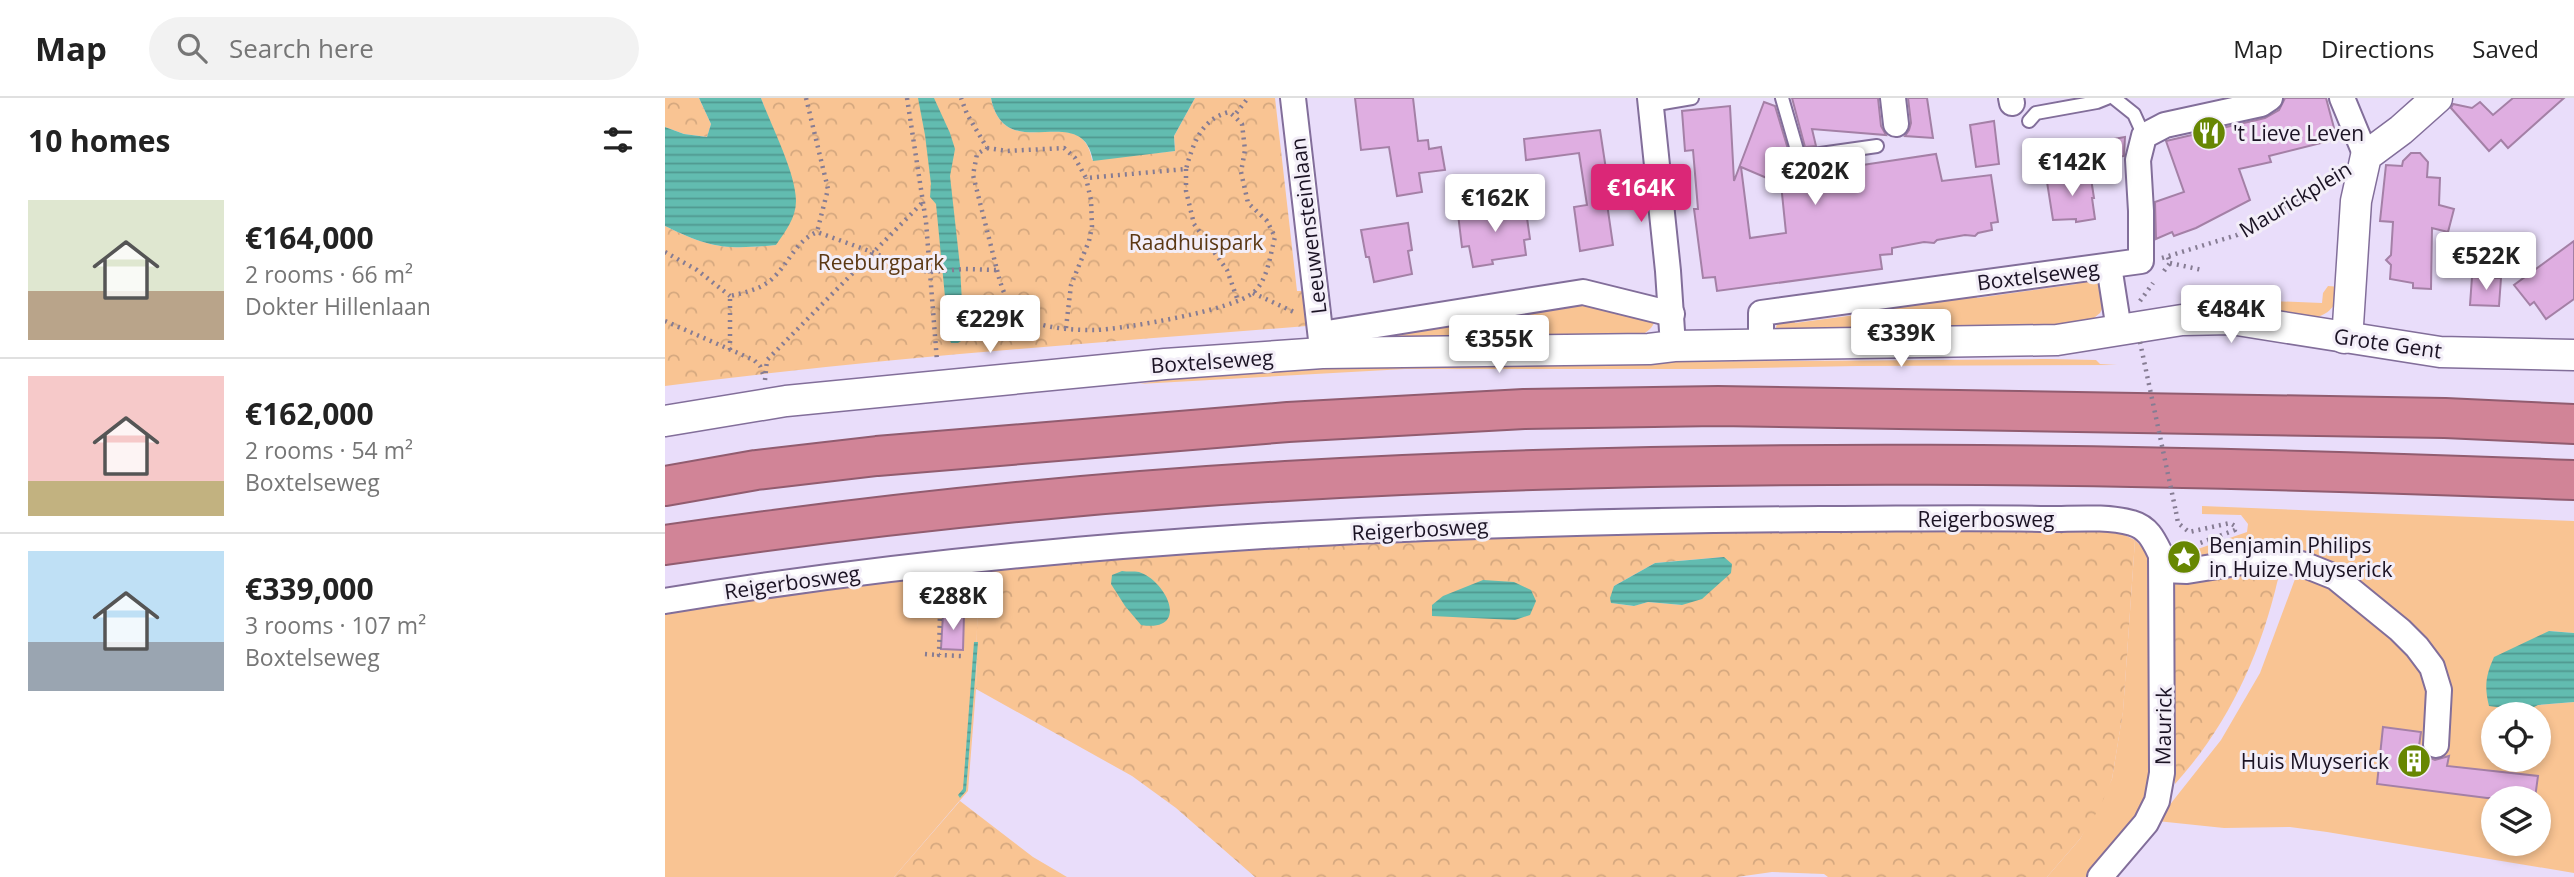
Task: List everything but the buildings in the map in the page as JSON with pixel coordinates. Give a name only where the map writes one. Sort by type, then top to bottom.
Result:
[{"type":"highway","points":[[665,486],[756,470],[877,456],[1289,422],[1524,409],[1718,406],[2445,418],[2574,424]]},
{"type":"highway","points":[[2445,418],[2574,414]]},
{"type":"highway","points":[[665,545],[888,516],[1111,494],[1285,481],[1524,470],[1741,465],[2002,464],[2351,471],[2574,481]]},
{"type":"street","name":"Leeuwensteinlaan","points":[[1293,98],[1320,333]]},
{"type":"street","points":[[1893,98],[1896,124]]},
{"type":"street","points":[[2150,269],[2141,211],[2138,160],[2144,136],[2165,125],[2261,104],[2270,98]]},
{"type":"street","points":[[2343,98],[2366,156],[2437,98]]},
{"type":"street","points":[[1650,101],[1672,314],[1672,347]]},
{"type":"street","name":"Maurickplein","points":[[2344,338],[2348,325],[2356,201],[2366,156]]},
{"type":"street","name":"Boxtelseweg","points":[[1761,346],[1761,313],[2109,266],[2150,269]]},
{"type":"street","points":[[2109,266],[2130,336]]},
{"type":"street","name":"Boxtelseweg","points":[[665,421],[786,401],[1165,364],[1320,333],[1569,293],[1599,295],[1672,314]]},
{"type":"street","name":"Grote Gent","points":[[2130,336],[2182,320],[2231,319],[2440,352],[2574,355]]},
{"type":"street","name":"Boxtelseweg","points":[[1320,333],[1649,349],[2130,336]]},
{"type":"street","name":"Reigerbosweg","points":[[665,601],[940,563],[1147,544],[1484,526],[1661,520],[2116,520],[2136,524],[2150,533],[2162,563]]},
{"type":"street","points":[[2162,563],[2187,571],[2249,561],[2282,559],[2335,576],[2400,630],[2432,667],[2439,690],[2436,745]]},
{"type":"street","name":"Maurick","points":[[2100,877],[2145,823],[2157,801],[2161,783],[2164,713],[2162,563]]},
{"type":"lane","points":[[1650,101],[1692,98]]},
{"type":"lane","points":[[1782,98],[1798,157],[1877,146]]},
{"type":"lane","points":[[2017,108],[2036,113],[2107,98]]},
{"type":"lane","points":[[2114,98],[2134,114],[2144,136]]},
{"type":"path","points":[[806,98],[828,189],[817,232]]},
{"type":"path","points":[[907,98],[933,272],[937,363]]},
{"type":"path","points":[[961,98],[987,148]]},
{"type":"path","points":[[1234,117],[1248,98]]},
{"type":"path","points":[[1066,328],[1071,285],[1092,227],[1091,200],[1086,178],[1075,158],[1064,148],[1007,151],[987,148],[977,154],[973,175],[1005,297],[1016,312],[1030,321],[1066,328],[1096,330],[1168,319],[1238,301],[1253,293],[1263,278],[1275,237],[1267,221],[1248,203],[1241,172],[1245,150],[1242,124],[1229,112],[1213,118],[1193,144],[1186,169],[1186,191],[1194,224],[1224,265],[1238,301]]},
{"type":"path","name":"Maurickplein","points":[[2201,270],[2169,260],[2254,227],[2366,156]]},
{"type":"path","points":[[1086,178],[1186,169]]},
{"type":"path","points":[[665,321],[754,360],[760,366],[765,381],[767,360],[923,202]]},
{"type":"path","points":[[730,296],[761,288],[776,276],[807,236],[817,232],[910,269],[933,272],[997,270]]},
{"type":"path","points":[[665,252],[697,270],[730,296]]},
{"type":"path","points":[[2138,307],[2150,269]]},
{"type":"path","points":[[1253,293],[1288,311],[1311,314],[1320,333]]},
{"type":"path","points":[[730,296],[730,350]]},
{"type":"path","points":[[2130,336],[2178,523],[2189,531],[2230,523],[2235,526],[2235,530],[2230,533],[2188,546]]},
{"type":"path","points":[[940,563],[945,600],[940,612],[942,657]]},
{"type":"path","points":[[925,654],[961,656]]},
{"type":"green space","points":[[665,98],[699,98],[711,124],[707,137],[684,134],[665,127]]},
{"type":"green space","points":[[761,98],[991,98],[999,118],[1011,128],[1026,132],[1074,134],[1085,142],[1092,160],[1175,151],[1174,136],[1195,98],[1275,98],[1297,291],[1304,291],[1307,326],[905,359],[665,386],[665,226],[694,239],[719,246],[776,245],[791,178]]},
{"type":"green space","points":[[2099,278],[2104,305],[2100,313],[2089,322],[2017,329],[1778,333],[1776,327],[1778,322],[1793,316],[1795,323],[1893,310],[1893,303],[1975,292],[1977,298],[2077,284],[2077,279]]},
{"type":"green space","points":[[2328,286],[2341,287],[2331,309],[2318,317],[2246,306],[2195,306],[2196,298],[2322,303],[2323,293]]},
{"type":"green space","points":[[1582,301],[1655,320],[1648,331],[1630,338],[1499,335],[1351,342],[1350,335]]},
{"type":"green space","points":[[2096,360],[2100,364],[2117,365],[1405,369],[1139,384],[1224,372],[1353,366]]},
{"type":"green space","points":[[2202,506],[2574,521],[2574,633],[2549,631],[2538,702],[2481,702],[2481,772],[2551,772],[2551,704],[2574,702],[2574,873],[2290,827],[2224,828],[2157,821],[2221,740],[2260,673],[2295,579],[2305,574],[2334,570],[2194,564],[2192,551],[2247,532],[2248,524],[2241,515],[2202,514]]},
{"type":"green space","points":[[2001,527],[2116,531],[2135,540],[2123,712],[2112,779],[2100,807],[2080,839],[2047,877],[1828,877],[1824,874],[1772,872],[1737,877],[1255,877],[1176,808],[1132,776],[976,689],[978,568],[1485,535]],"holes":[[[1723,557],[1682,605],[1648,602],[1633,606],[1612,603],[1614,586],[1655,563]]]},
{"type":"green space","points":[[2135,540],[2142,547],[2151,565],[2156,736],[2145,799],[2131,829],[2092,877],[2047,877],[2080,839],[2112,779],[2123,711]]},
{"type":"green space","points":[[978,568],[976,689],[968,791],[894,877],[665,877],[665,609]]},
{"type":"green space","points":[[2268,568],[2278,579],[2262,635],[2240,688],[2211,738],[2175,784],[2171,748],[2168,591],[2176,581]]},
{"type":"green space","points":[[960,801],[1033,857],[1067,877],[894,877]]},
{"type":"shaded area","points":[[699,98],[761,98],[788,163],[795,190],[794,213],[776,245],[719,246],[694,239],[665,226],[665,127],[684,134],[707,137],[711,124]]},
{"type":"shaded area","points":[[918,98],[934,98],[955,149],[950,176],[960,266],[964,339],[958,343],[951,343],[949,338],[936,204],[930,197],[931,184]]},
{"type":"shaded area","points":[[991,98],[1195,98],[1174,136],[1175,151],[1093,161],[1086,143],[1074,134],[1011,129],[999,118]]},
{"type":"shaded area","points":[[1724,557],[1732,564],[1731,573],[1702,599],[1682,605],[1648,602],[1634,606],[1611,603],[1614,586],[1655,563]]},
{"type":"shaded area","points":[[1122,571],[1139,572],[1158,585],[1169,605],[1170,614],[1166,621],[1156,625],[1141,625],[1111,584],[1112,575]]},
{"type":"shaded area","points":[[1483,580],[1514,582],[1531,590],[1536,601],[1530,615],[1515,620],[1432,616],[1432,605],[1443,596]]},
{"type":"shaded area","points":[[2549,631],[2574,633],[2574,702],[2488,702],[2487,681],[2494,657]]},
{"type":"shaded area","points":[[974,642],[978,642],[966,791],[960,798],[958,795],[963,789]]},
{"type":"place","name":"'t Lieve Leven","points":[[2209,133]]},
{"type":"place","name":"Benjamin Philips in Huize Muyserick","points":[[2184,557]]},
{"type":"place","name":"Huis Muyserick","points":[[2414,761]]},
{"type":"park label","name":"Raadhuispark","points":[[1196,242]]},
{"type":"park label","name":"Reeburgpark","points":[[881,262]]}]
